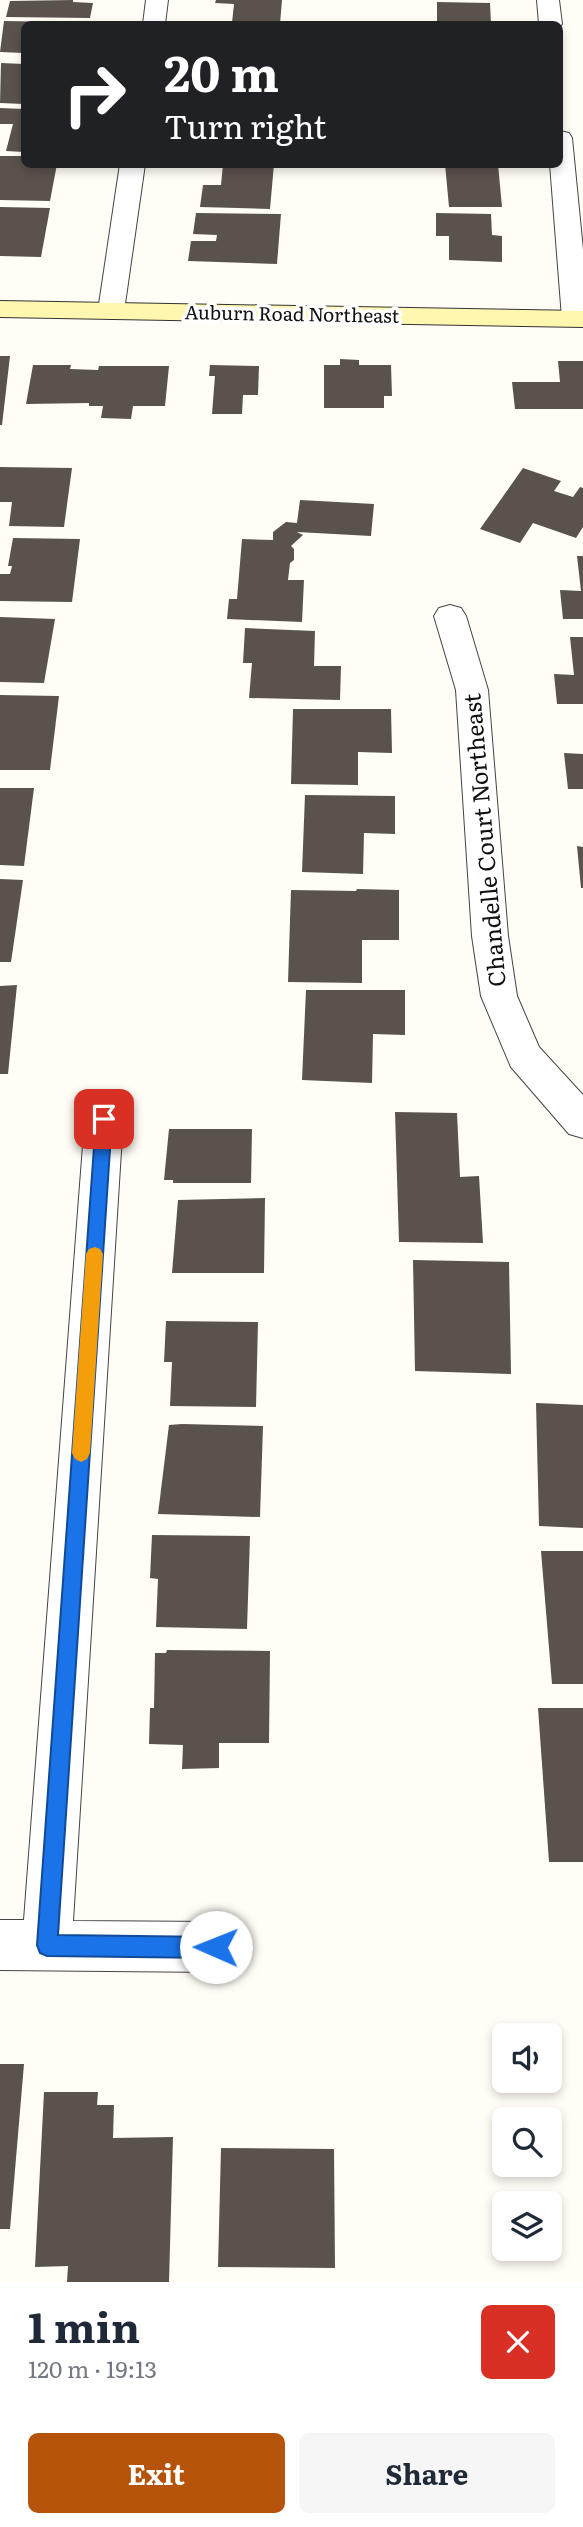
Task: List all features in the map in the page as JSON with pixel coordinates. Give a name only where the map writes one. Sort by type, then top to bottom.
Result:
[{"type":"street","points":[[154,21],[157,0]]},
{"type":"street","points":[[548,0],[550,21]]},
{"type":"street","points":[[563,167],[579,319]]},
{"type":"street","points":[[111,311],[132,168]]},
{"type":"street","name":"Auburn Road Northeast","points":[[0,309],[579,319]]},
{"type":"street","name":"Chandelle Court Northeast","points":[[450,617],[472,690],[489,936],[499,996],[524,1056],[583,1122]]},
{"type":"street","points":[[104,1119],[24,1945],[216,1947]]},
{"type":"building","points":[[73,0],[93,3],[90,18],[6,17],[10,1]]},
{"type":"building","points":[[216,0],[282,0],[280,21],[232,21],[234,4],[215,3]]},
{"type":"building","points":[[437,2],[490,3],[491,21],[437,21]]},
{"type":"building","points":[[4,21],[21,21],[21,53],[0,52]]},
{"type":"building","points":[[1,63],[21,64],[21,104],[0,103]]},
{"type":"building","points":[[0,108],[21,109],[21,152],[6,151],[13,124],[0,124]]},
{"type":"building","points":[[0,156],[21,156],[21,168],[56,168],[50,201],[0,200]]},
{"type":"building","points":[[223,168],[274,168],[270,209],[200,207],[203,185],[221,185]]},
{"type":"building","points":[[445,168],[498,168],[502,207],[449,207]]},
{"type":"building","points":[[0,207],[50,208],[41,257],[0,256]]},
{"type":"building","points":[[196,213],[281,214],[277,264],[188,261],[191,241],[216,241],[217,235],[193,234]]},
{"type":"building","points":[[436,213],[491,214],[492,235],[502,236],[502,262],[449,260],[449,236],[436,236]]},
{"type":"building","points":[[0,356],[10,356],[2,425],[0,425]]},
{"type":"building","points":[[340,359],[359,360],[359,365],[391,365],[392,396],[384,396],[384,408],[324,408],[324,365],[340,365]]},
{"type":"building","points":[[558,361],[583,361],[583,409],[515,409],[512,382],[560,382]]},
{"type":"building","points":[[33,365],[71,365],[70,369],[98,370],[99,366],[169,366],[165,406],[133,406],[131,419],[101,418],[103,406],[89,406],[89,403],[26,404]]},
{"type":"building","points":[[210,365],[259,366],[258,395],[243,395],[242,414],[212,414],[215,376],[209,376]]},
{"type":"building","points":[[0,467],[72,468],[64,527],[9,526],[12,502],[0,502]]},
{"type":"building","points":[[523,468],[561,481],[554,491],[573,497],[580,487],[583,488],[583,527],[576,538],[533,523],[520,543],[480,529]]},
{"type":"building","points":[[300,500],[374,504],[371,536],[297,532],[303,535],[291,546],[294,549],[294,560],[290,563],[288,580],[304,580],[302,622],[227,619],[229,599],[237,599],[242,539],[273,540],[273,532],[286,522],[297,523]]},
{"type":"building","points":[[13,538],[80,539],[72,602],[0,601],[0,574],[10,574],[12,566],[8,566]]},
{"type":"building","points":[[577,556],[583,556],[583,619],[563,619],[560,590],[581,591]]},
{"type":"building","points":[[0,617],[55,619],[44,683],[0,682]]},
{"type":"building","points":[[245,628],[315,631],[314,666],[341,666],[340,700],[249,698],[252,663],[243,663]]},
{"type":"building","points":[[570,637],[583,637],[583,704],[557,704],[554,674],[574,675]]},
{"type":"building","points":[[0,695],[59,696],[50,770],[0,770]]},
{"type":"building","points":[[293,709],[391,709],[392,753],[358,752],[358,785],[291,784]]},
{"type":"building","points":[[564,753],[583,754],[583,789],[568,789]]},
{"type":"building","points":[[0,788],[34,788],[24,866],[0,865]]},
{"type":"building","points":[[305,795],[395,796],[395,834],[364,833],[363,874],[302,872]]},
{"type":"building","points":[[577,846],[583,847],[583,888],[581,888]]},
{"type":"building","points":[[0,879],[23,880],[11,962],[0,962]]},
{"type":"building","points":[[291,890],[399,890],[399,940],[362,940],[362,983],[288,982]]},
{"type":"building","points":[[17,985],[8,1074],[0,1074],[0,986]]},
{"type":"building","points":[[306,990],[405,990],[405,1035],[373,1034],[372,1083],[302,1080]]},
{"type":"building","points":[[395,1112],[457,1113],[460,1177],[479,1176],[483,1243],[399,1242]]},
{"type":"building","points":[[169,1129],[252,1129],[251,1183],[173,1183],[173,1180],[164,1180]]},
{"type":"building","points":[[265,1198],[264,1273],[172,1273],[178,1200]]},
{"type":"building","points":[[413,1260],[509,1262],[511,1374],[415,1371]]},
{"type":"building","points":[[166,1321],[258,1322],[256,1407],[170,1406],[172,1362],[164,1362]]},
{"type":"building","points":[[536,1403],[583,1405],[583,1528],[539,1526]]},
{"type":"building","points":[[169,1425],[263,1426],[260,1517],[158,1514]]},
{"type":"building","points":[[152,1535],[250,1536],[247,1629],[156,1627],[158,1579],[150,1578]]},
{"type":"building","points":[[541,1551],[583,1551],[583,1684],[552,1684]]},
{"type":"building","points":[[167,1650],[270,1651],[269,1743],[219,1743],[219,1768],[182,1769],[183,1745],[149,1744],[150,1708],[154,1708],[155,1653],[166,1653]]},
{"type":"building","points":[[538,1708],[583,1708],[583,1862],[549,1862]]},
{"type":"building","points":[[0,2064],[24,2064],[10,2229],[0,2229]]},
{"type":"building","points":[[44,2092],[98,2092],[97,2105],[114,2105],[113,2138],[173,2137],[169,2282],[67,2282],[68,2266],[35,2267]]},
{"type":"building","points":[[221,2148],[334,2149],[335,2268],[218,2267]]},
{"type":"slow traffic","points":[[81,1453],[95,1254]]},
{"type":"route","points":[[104,1119],[47,1945],[216,1947]]}]
